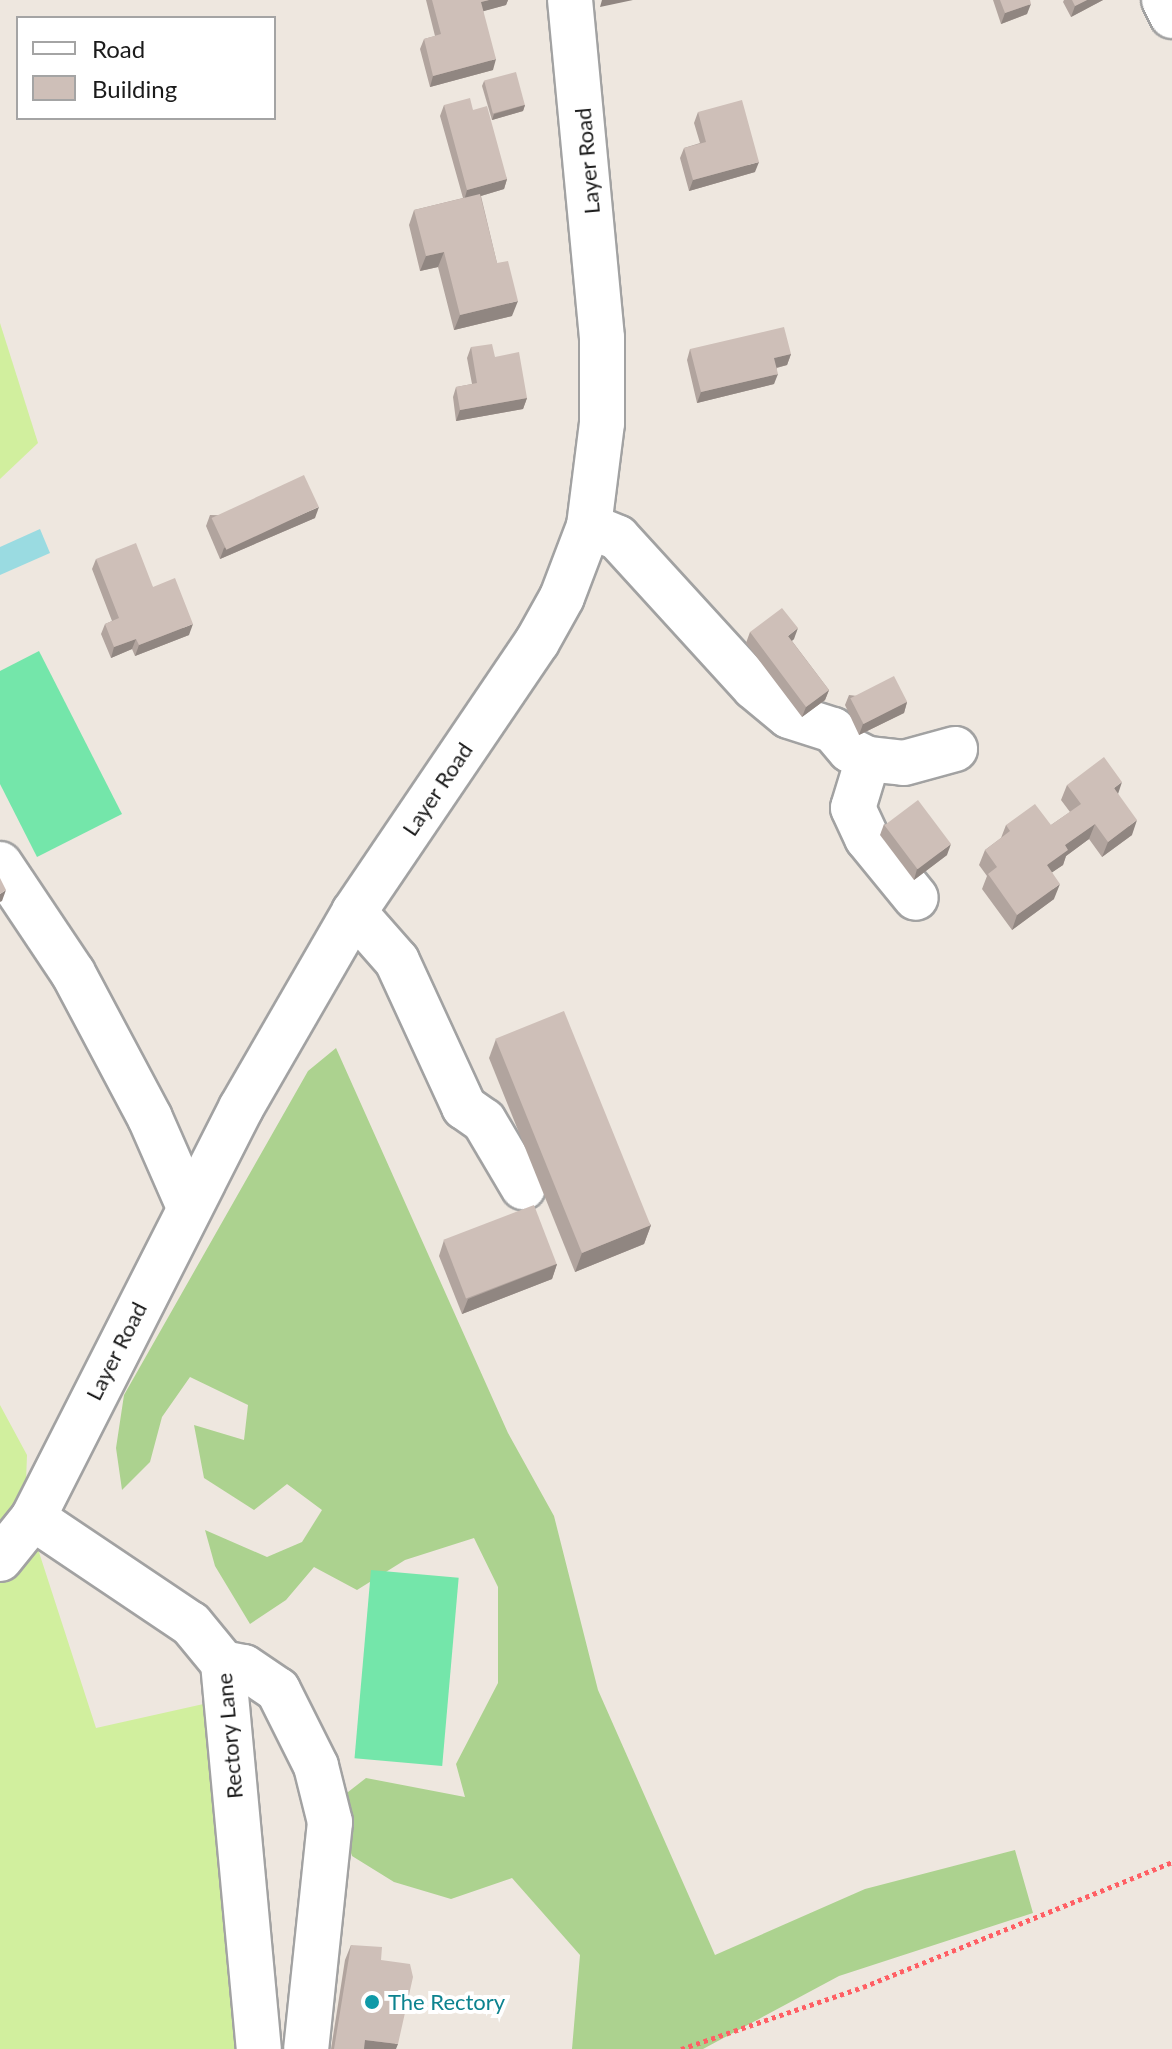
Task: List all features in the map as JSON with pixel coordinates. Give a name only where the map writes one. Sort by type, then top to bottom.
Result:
[{"type":"street","name":"Layer Road","points":[[0,1559],[33,1518],[189,1207],[354,912],[537,642],[589,526],[602,423],[602,338],[570,0]]},
{"type":"street","points":[[1164,0],[1172,16]]},
{"type":"street","points":[[589,526],[618,538],[754,687],[802,723],[833,730],[850,750],[868,759],[904,763],[955,749]]},
{"type":"street","points":[[868,759],[853,808],[867,838],[916,898]]},
{"type":"street","points":[[0,864],[73,973],[150,1118],[189,1207]]},
{"type":"street","points":[[354,912],[397,961],[464,1107],[484,1121],[523,1187]]},
{"type":"street","name":"Rectory Lane","points":[[33,1518],[191,1624],[223,1663],[259,2049]]},
{"type":"street","points":[[223,1663],[244,1667],[278,1690],[316,1766],[330,1822],[306,2049]]},
{"type":"path","points":[[681,2049],[863,1987],[1172,1862]]},
{"type":"green space","points":[[0,323],[38,443],[0,479]]},
{"type":"green space","points":[[39,651],[122,814],[37,857],[0,784],[0,671]]},
{"type":"green space","points":[[336,1048],[508,1433],[554,1516],[598,1690],[715,1955],[865,1889],[1015,1850],[1033,1913],[839,1976],[703,2049],[572,2049],[580,1955],[512,1878],[451,1899],[394,1882],[352,1856],[334,1803],[366,1778],[465,1797],[456,1764],[498,1683],[498,1587],[474,1538],[405,1560],[357,1590],[314,1567],[286,1600],[250,1624],[215,1566],[205,1530],[267,1557],[302,1542],[322,1510],[287,1484],[254,1510],[204,1478],[194,1425],[244,1440],[248,1405],[190,1377],[162,1417],[150,1462],[122,1490],[116,1448],[124,1395],[308,1071]]},
{"type":"green space","points":[[0,1405],[27,1455],[25,1509],[96,1728],[208,1703],[247,2049],[0,2049]]},
{"type":"green space","points":[[371,1570],[459,1578],[442,1766],[355,1758]]},
{"type":"water","points":[[40,529],[50,553],[0,575],[0,547]]},
{"type":"building","points":[[432,0],[489,0],[481,2],[496,59],[433,76],[424,39],[441,34]]},
{"type":"building","points":[[1000,0],[1030,0],[1031,4],[1005,13]]},
{"type":"building","points":[[1072,0],[1087,0],[1075,6]]},
{"type":"building","points":[[516,72],[525,105],[493,113],[484,81]]},
{"type":"building","points":[[470,98],[473,110],[487,106],[507,179],[467,190],[444,105]]},
{"type":"building","points":[[742,100],[759,162],[693,180],[684,148],[706,142],[698,112]]},
{"type":"building","points":[[480,194],[497,263],[508,261],[518,301],[460,315],[444,252],[426,256],[414,210]]},
{"type":"building","points":[[784,327],[791,354],[774,358],[778,374],[701,392],[690,349]]},
{"type":"building","points":[[492,344],[495,357],[519,352],[527,398],[460,410],[456,387],[477,383],[471,347]]},
{"type":"building","points":[[304,475],[319,507],[226,550],[212,518]]},
{"type":"building","points":[[136,543],[153,587],[175,578],[193,624],[139,645],[136,639],[114,647],[105,624],[119,618],[96,559]]},
{"type":"building","points":[[782,608],[798,628],[788,636],[829,690],[806,707],[750,632]]},
{"type":"building","points":[[894,676],[907,702],[864,724],[850,698]]},
{"type":"building","points":[[1104,757],[1122,782],[1114,788],[1137,820],[1108,842],[1095,824],[1065,845],[1068,850],[1047,865],[1060,884],[1017,915],[988,874],[997,867],[985,850],[1010,831],[1006,825],[1035,804],[1051,825],[1081,804],[1067,785]]},
{"type":"building","points":[[918,800],[951,844],[918,869],[884,825]]},
{"type":"building","points":[[0,878],[6,890],[0,894]]},
{"type":"building","points":[[564,1011],[651,1225],[582,1253],[495,1039]]},
{"type":"building","points":[[534,1205],[557,1264],[466,1299],[443,1240]]},
{"type":"building","name":"The Rectory","points":[[351,1945],[382,1947],[381,1960],[410,1964],[413,1977],[398,2044],[365,2040],[364,2049],[334,2049]]},
{"type":"place","name":"The Rectory","points":[[372,2002]]}]
